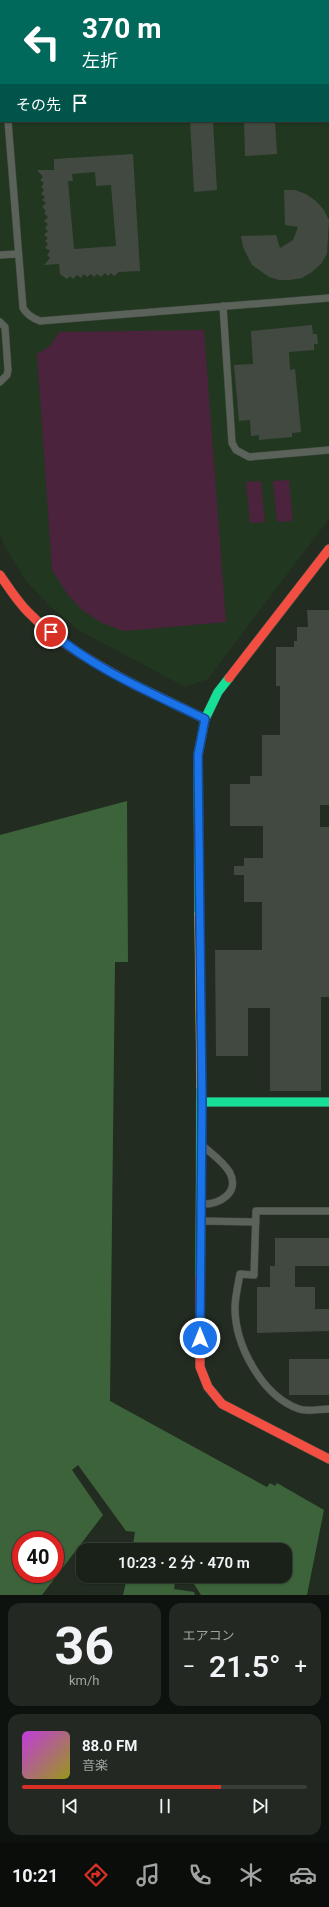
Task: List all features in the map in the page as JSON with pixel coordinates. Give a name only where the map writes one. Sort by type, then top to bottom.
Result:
[{"type":"street","points":[[329,549],[218,692],[205,719],[198,755],[202,1102],[200,1367],[203,1380],[210,1392],[222,1404],[329,1459]]},
{"type":"street","points":[[0,575],[31,616],[71,649],[113,674],[205,719]]},
{"type":"street","points":[[202,1102],[329,1102]]},
{"type":"lane","points":[[8,122],[17,254],[23,308],[26,313],[40,321],[329,298]]},
{"type":"lane","points":[[0,255],[17,254]]},
{"type":"lane","points":[[223,306],[232,443],[236,450],[249,457],[329,450]]},
{"type":"lane","points":[[0,322],[5,327],[8,370],[7,375],[0,382]]},
{"type":"lane","points":[[201,1145],[220,1160],[229,1172],[232,1180],[231,1188],[222,1201],[212,1205],[201,1204]]},
{"type":"lane","points":[[329,1212],[256,1211],[254,1275],[240,1274],[235,1308],[242,1346],[255,1371],[268,1387],[284,1401],[300,1410],[329,1409]]},
{"type":"lane","points":[[201,1221],[256,1222]]},
{"type":"shaded area","points":[[0,122],[329,122],[329,519],[208,679],[185,687],[80,631],[53,609],[26,581],[5,547],[0,535]]},
{"type":"shaded area","points":[[204,330],[226,622],[124,631],[102,623],[82,610],[68,595],[52,570],[37,354],[50,346],[59,332]]},
{"type":"shaded area","points":[[289,480],[293,521],[277,522],[273,481]]},
{"type":"shaded area","points":[[261,481],[265,522],[250,523],[246,482]]},
{"type":"shaded area","points":[[127,801],[128,962],[115,962],[110,1401],[267,1487],[270,1483],[275,1486],[277,1483],[324,1510],[307,1595],[201,1595],[194,1584],[188,1583],[292,1583],[292,1543],[133,1543],[135,1532],[126,1531],[78,1465],[72,1470],[103,1515],[82,1543],[76,1543],[76,1550],[64,1566],[64,1531],[12,1531],[12,1583],[51,1583],[42,1595],[0,1595],[0,835]]},
{"type":"shaded area","points":[[126,1583],[175,1583],[174,1589],[194,1592],[195,1595],[123,1595]]},
{"type":"building","points":[[190,122],[213,122],[217,190],[194,192]]},
{"type":"building","points":[[244,122],[275,122],[277,154],[245,156]]},
{"type":"building","points":[[133,154],[140,271],[119,272],[114,276],[111,273],[108,276],[105,273],[101,277],[97,274],[94,277],[91,274],[87,277],[84,274],[81,278],[77,275],[73,279],[70,276],[67,279],[60,274],[59,264],[44,265],[50,258],[47,255],[50,251],[45,248],[48,244],[45,241],[48,238],[44,235],[48,231],[45,228],[48,224],[44,221],[48,217],[44,213],[46,211],[42,207],[46,203],[42,200],[45,197],[41,194],[44,190],[41,187],[44,183],[40,180],[43,177],[37,170],[54,170],[54,159]],"holes":[[[95,172],[96,186],[111,185],[116,246],[74,249],[68,181],[73,181],[72,174]]]},
{"type":"building","points":[[284,190],[295,190],[306,194],[316,201],[324,210],[329,220],[327,254],[321,264],[302,278],[290,280],[279,280],[269,277],[252,265],[243,247],[241,236],[276,235],[280,248],[293,240],[298,227],[285,225]]},
{"type":"building","points":[[312,325],[313,334],[317,334],[318,344],[314,344],[314,350],[289,352],[290,370],[295,369],[301,432],[292,433],[292,437],[259,440],[259,435],[251,436],[250,420],[239,421],[234,365],[253,364],[251,331]]},
{"type":"building","points":[[307,610],[329,610],[329,805],[320,805],[320,827],[329,827],[329,997],[321,997],[321,1091],[270,1091],[270,1008],[248,1008],[248,1056],[216,1056],[215,950],[262,950],[262,902],[244,902],[244,875],[234,875],[234,866],[244,866],[244,858],[263,858],[263,826],[230,826],[230,784],[250,784],[250,776],[262,776],[262,735],[280,735],[280,686],[276,686],[276,647],[294,647],[294,641],[297,641],[297,627],[308,627]]},
{"type":"building","points":[[275,1238],[329,1238],[329,1266],[295,1266],[295,1287],[315,1287],[315,1309],[329,1309],[329,1331],[257,1333],[257,1287],[270,1287],[270,1266],[275,1266]]},
{"type":"building","points":[[289,1359],[329,1359],[329,1395],[289,1395]]},
{"type":"traffic: fast","points":[[199,914],[198,755],[205,719],[218,692],[229,678]]},
{"type":"traffic: fast","points":[[200,1276],[201,1087]]},
{"type":"traffic: fast","points":[[201,1102],[329,1102]]},
{"type":"traffic: slow","points":[[135,685],[205,719]]},
{"type":"traffic: slow","points":[[199,914],[201,1087]]},
{"type":"traffic: jam","points":[[229,678],[329,549]]},
{"type":"traffic: jam","points":[[0,575],[24,608],[52,634],[78,653],[135,685]]},
{"type":"traffic: jam","points":[[200,1276],[200,1367],[208,1387],[222,1404],[329,1459]]},
{"type":"route","points":[[51,632],[71,649],[113,674],[205,719],[198,755],[202,1102],[200,1338]]}]
